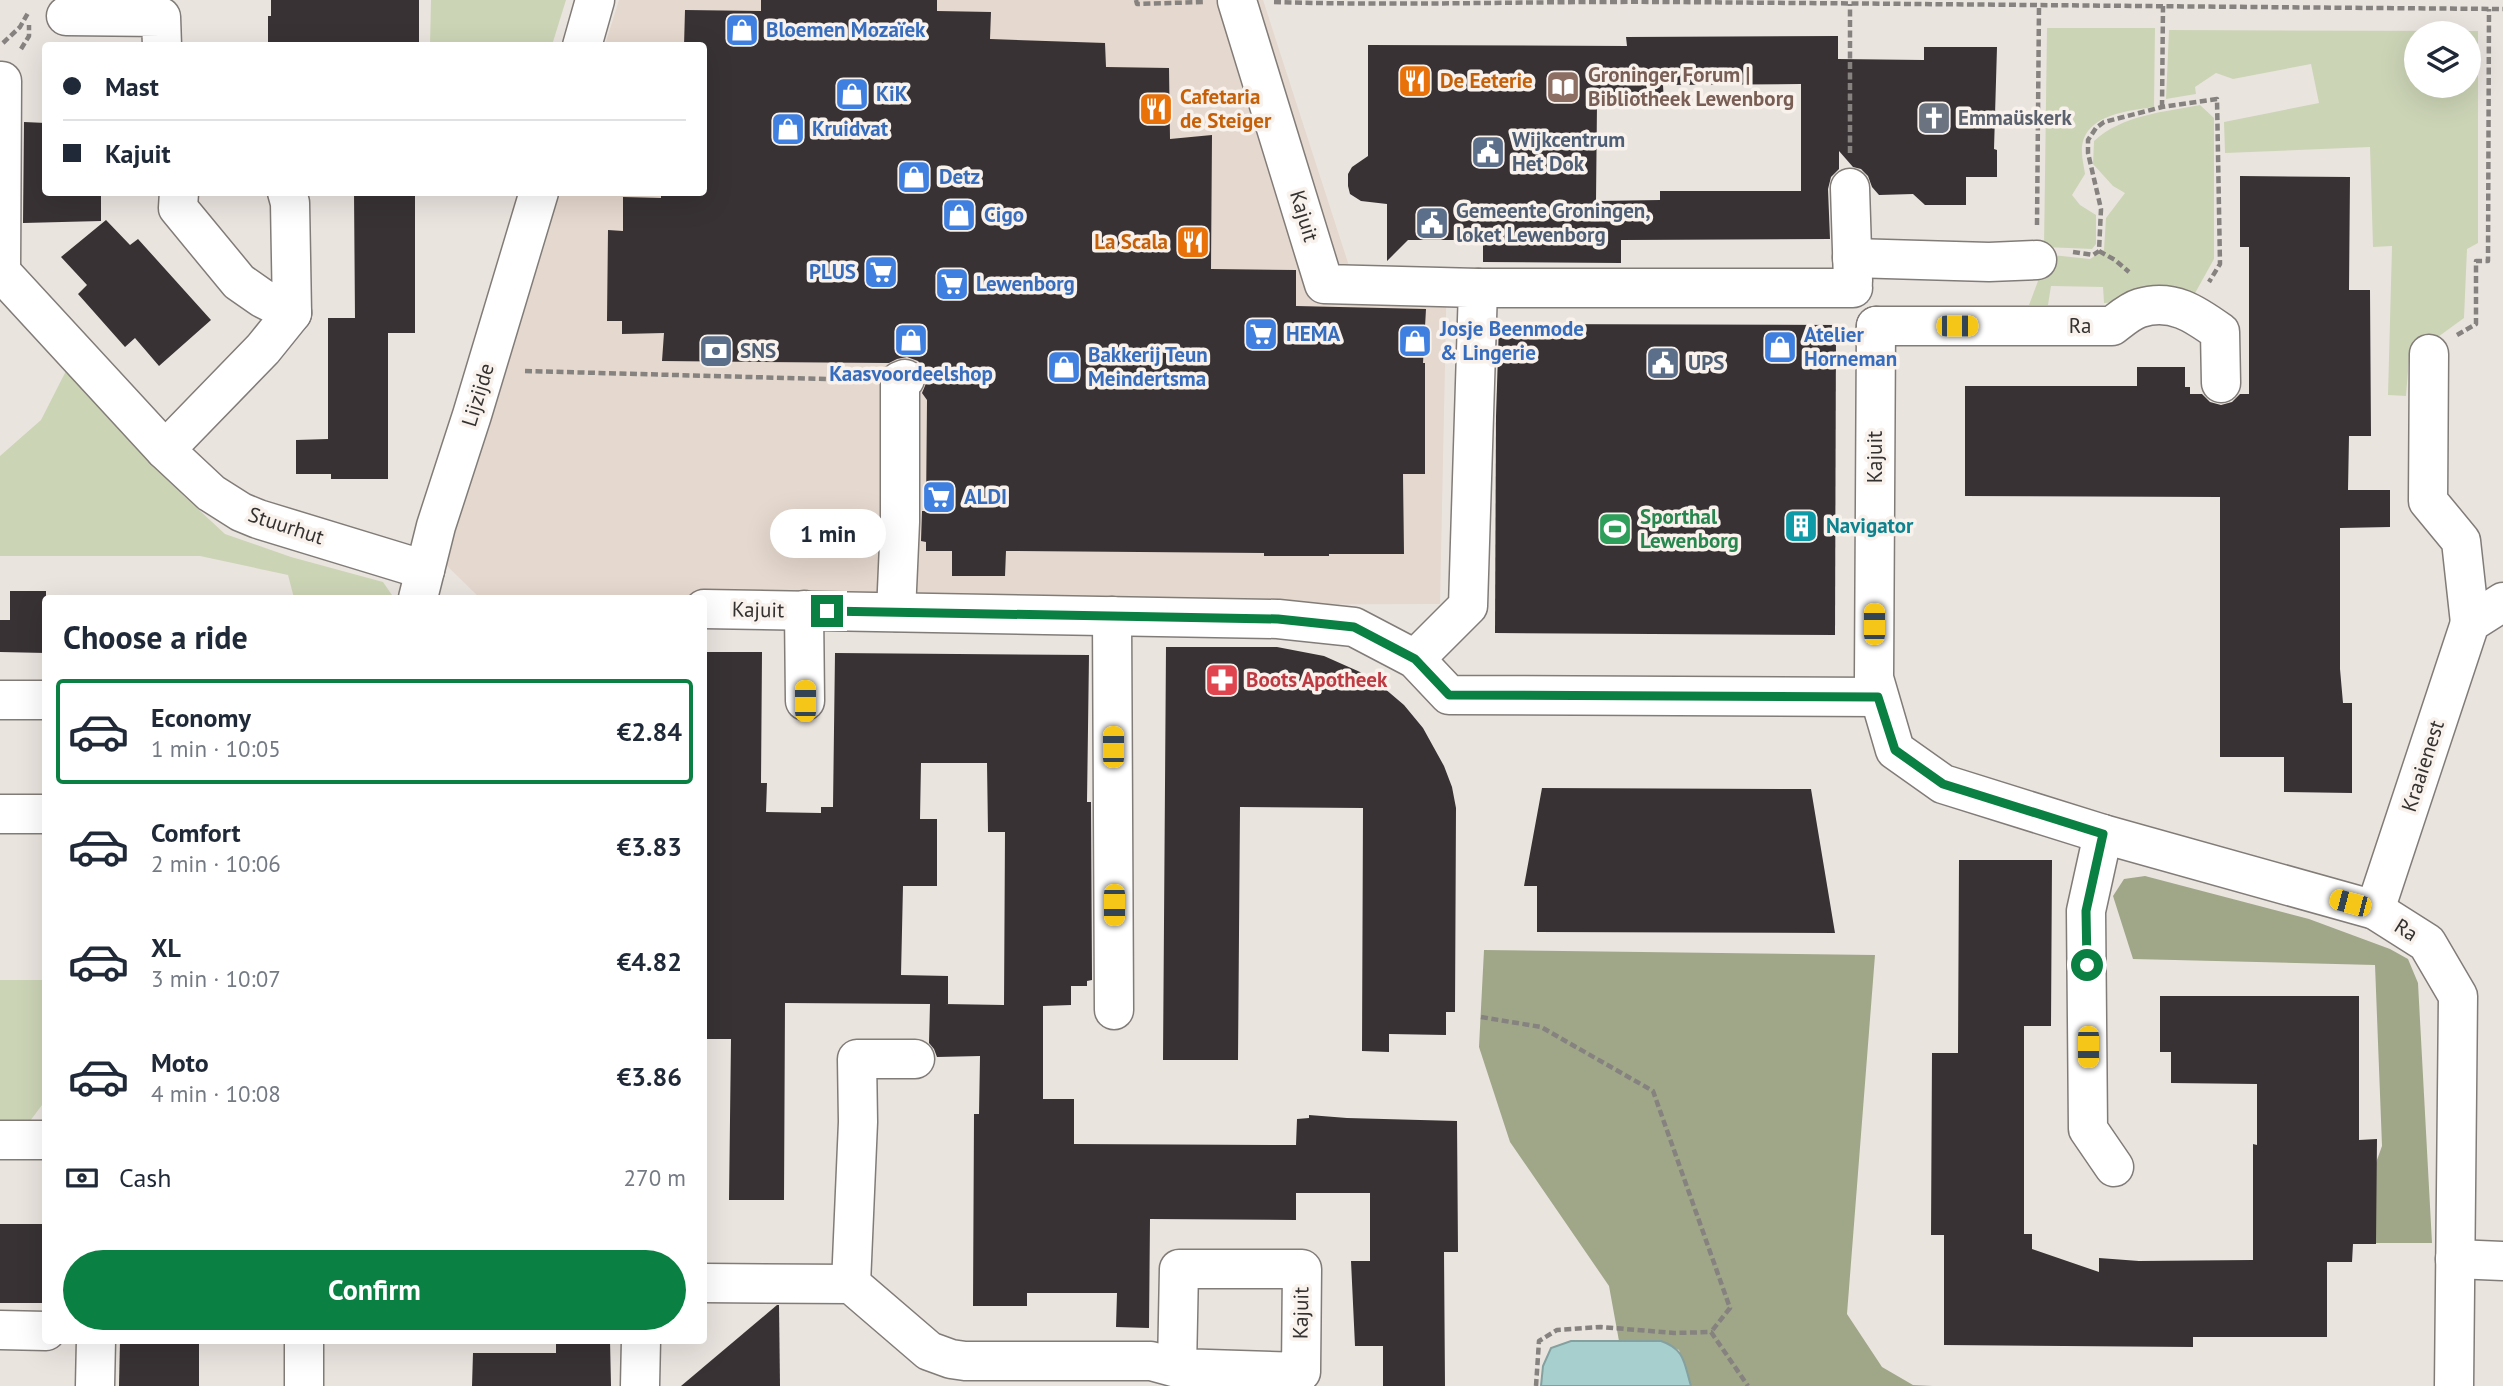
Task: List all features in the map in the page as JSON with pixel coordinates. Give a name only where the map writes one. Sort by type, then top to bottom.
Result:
[{"type":"street","points":[[583,42],[595,0]]},
{"type":"street","name":"Kajuit","points":[[1237,1],[1310,287],[1478,288],[1852,273]]},
{"type":"street","points":[[66,16],[161,17],[162,42]]},
{"type":"street","name":"Stuurhut","points":[[1,63],[1,271],[165,450],[211,493],[241,512],[422,584]]},
{"type":"street","points":[[1850,188],[1852,273],[1876,326]]},
{"type":"street","points":[[179,196],[178,208],[239,282],[262,298],[292,313]]},
{"type":"street","points":[[165,450],[263,349],[292,313],[288,196]]},
{"type":"street","name":"Lijzijde","points":[[422,584],[538,196]]},
{"type":"street","points":[[1852,273],[1989,262],[2037,255]]},
{"type":"street","points":[[1415,659],[1468,606],[1478,288]]},
{"type":"street","name":"Ra","points":[[1876,326],[2112,326],[2138,308],[2171,304],[2220,332],[2221,383]]},
{"type":"street","name":"Kajuit","points":[[707,609],[1278,619],[1354,627],[1415,659],[1449,695],[1878,697],[1874,678],[1876,326]]},
{"type":"street","name":"Kraaienest","points":[[2375,910],[2470,623],[2461,541],[2428,501],[2428,354]]},
{"type":"street","points":[[896,612],[903,380]]},
{"type":"street","points":[[2470,623],[2503,602]]},
{"type":"street","points":[[804,610],[805,701]]},
{"type":"street","points":[[1112,616],[1114,1010]]},
{"type":"street","name":"Ra","points":[[1878,697],[1895,750],[1943,784],[2103,834],[2375,910],[2427,943],[2458,996],[2454,1386]]},
{"type":"street","points":[[0,700],[42,700]]},
{"type":"street","points":[[0,814],[42,814]]},
{"type":"street","points":[[2103,834],[2086,911],[2088,1129],[2115,1167]]},
{"type":"street","points":[[852,1284],[858,1059],[915,1059]]},
{"type":"street","points":[[0,1140],[42,1140]]},
{"type":"street","points":[[2455,1259],[2503,1261]]},
{"type":"street","points":[[707,1283],[852,1284],[929,1351],[950,1359],[1151,1361],[1177,1368]]},
{"type":"street","points":[[0,1330],[42,1331]]},
{"type":"street","points":[[95,1386],[96,1344]]},
{"type":"street","points":[[304,1344],[304,1386]]},
{"type":"street","points":[[640,1344],[640,1386]]},
{"type":"path","points":[[1136,0],[1137,4],[1237,1],[2039,5],[2145,3],[2163,6],[2503,9]]},
{"type":"path","points":[[1850,3],[1850,188]]},
{"type":"path","points":[[2039,5],[2037,255],[2093,255],[2099,251],[2101,209],[2088,153],[2088,140],[2104,122],[2162,107],[2217,99],[2220,264],[2190,313]]},
{"type":"path","points":[[2162,107],[2163,6]]},
{"type":"path","points":[[2428,354],[2476,324],[2476,261],[2488,261],[2489,9]]},
{"type":"path","points":[[1,63],[29,12]]},
{"type":"path","points":[[486,370],[903,380]]},
{"type":"path","points":[[1481,1017],[1541,1027],[1653,1091],[1730,1308],[1711,1332]]},
{"type":"path","points":[[1536,1386],[1539,1341],[1557,1331],[1601,1327],[1674,1333],[1711,1332]]},
{"type":"path","points":[[1711,1332],[1748,1386]]},
{"type":"shaded area","points":[[619,0],[1263,0],[1349,266],[1447,267],[1440,604],[1095,605],[707,598],[707,595],[477,595],[443,562],[558,196],[707,196],[707,42],[606,42]]},
{"type":"green space","points":[[431,0],[566,0],[553,42],[430,42]]},
{"type":"green space","points":[[2047,28],[2155,28],[2154,107],[2108,117],[2089,130],[2084,140],[2082,155],[2085,174],[2072,195],[2080,205],[2096,215],[2096,244],[2092,249],[2044,247]]},
{"type":"green space","points":[[2169,30],[2404,31],[2404,98],[2478,98],[2478,243],[2467,249],[2464,318],[2409,358],[2406,396],[2388,395],[2392,246],[2373,247],[2370,147],[2225,153],[2224,122],[2319,103],[2311,64],[2233,79],[2216,73],[2195,87],[2196,94],[2166,99]]},
{"type":"green space","points":[[2200,105],[2214,118],[2214,259],[2194,295],[2157,287],[2142,289],[2116,301],[2104,303],[2103,287],[2051,286],[2048,305],[2029,305],[2041,273],[2043,254],[2090,259],[2104,250],[2106,218],[2125,193],[2113,186],[2093,164],[2094,141],[2117,125],[2130,120]]},
{"type":"green space","points":[[68,367],[184,496],[225,534],[291,557],[383,582],[392,595],[293,595],[288,575],[200,556],[0,556],[0,456],[41,420]]},
{"type":"green space","points":[[2145,876],[2309,919],[2390,949],[2408,959],[2418,983],[2432,1243],[2370,1243],[2369,1182],[2382,1146],[2375,965],[2133,959],[2113,896],[2124,879]]},
{"type":"green space","points":[[1484,950],[1875,955],[1847,1314],[1882,1367],[1913,1385],[1933,1386],[1691,1386],[1679,1350],[1660,1341],[1619,1341],[1609,1286],[1510,1142],[1479,1047]]},
{"type":"green space","points":[[0,980],[42,980],[42,1105],[30,1121],[0,1121]]},
{"type":"water","points":[[1571,1341],[1661,1341],[1669,1344],[1679,1353],[1685,1364],[1691,1386],[1541,1386],[1543,1366],[1551,1348]]},
{"type":"building","points":[[271,0],[419,0],[419,42],[268,42],[268,16],[271,16]]},
{"type":"building","name":"Lewenborg","points":[[761,0],[937,0],[937,11],[991,12],[990,39],[1105,43],[1106,67],[1169,68],[1170,139],[1212,135],[1211,269],[1296,270],[1296,306],[1426,309],[1423,363],[1425,474],[1403,474],[1404,554],[1264,556],[1264,553],[1006,551],[1005,576],[952,576],[952,551],[926,551],[926,542],[921,541],[922,511],[926,511],[927,400],[922,393],[927,381],[925,370],[918,361],[907,357],[889,363],[662,361],[664,333],[622,334],[622,321],[607,321],[608,230],[623,231],[623,197],[707,196],[707,42],[684,42],[685,10],[761,11]]},
{"type":"building","points":[[1838,36],[1838,59],[1924,60],[1924,47],[1997,47],[1994,149],[1997,150],[1997,177],[1966,177],[1966,205],[1925,205],[1913,194],[1879,195],[1868,176],[1861,169],[1853,167],[1839,151],[1839,169],[1831,177],[1828,189],[1830,239],[1621,240],[1621,263],[1483,262],[1483,240],[1408,240],[1387,261],[1387,204],[1361,201],[1350,194],[1348,186],[1348,174],[1352,167],[1368,156],[1368,45],[1627,46],[1626,37]],"holes":[[[1801,84],[1801,191],[1660,191],[1660,200],[1596,201],[1597,104],[1664,104],[1663,85]]]},
{"type":"building","points":[[24,122],[42,123],[42,196],[101,196],[101,221],[23,223]]},
{"type":"building","points":[[2240,176],[2350,177],[2349,290],[2370,290],[2371,436],[2349,436],[2348,490],[2390,490],[2390,527],[2340,528],[2340,669],[2343,703],[2352,703],[2352,793],[2284,792],[2284,757],[2220,757],[2220,497],[1965,496],[1965,386],[2137,386],[2137,367],[2185,367],[2185,387],[2190,387],[2190,394],[2202,394],[2210,402],[2221,405],[2232,402],[2240,394],[2249,394],[2249,247],[2240,247]]},
{"type":"building","points":[[354,196],[415,196],[415,333],[388,333],[388,479],[331,479],[331,474],[296,474],[296,440],[328,439],[328,318],[355,318]]},
{"type":"building","points":[[106,220],[130,245],[138,239],[211,320],[159,366],[135,338],[125,347],[78,294],[87,285],[61,257]]},
{"type":"building","points":[[1499,324],[1836,325],[1835,635],[1495,633]]},
{"type":"building","points":[[10,591],[46,591],[46,595],[42,595],[42,653],[0,652],[0,620],[10,620]]},
{"type":"building","points":[[1166,647],[1277,647],[1324,656],[1360,672],[1384,688],[1404,705],[1423,728],[1444,766],[1456,808],[1455,1012],[1446,1012],[1446,1035],[1389,1034],[1389,1052],[1362,1051],[1363,808],[1240,807],[1238,1060],[1163,1060]]},
{"type":"building","points":[[707,652],[762,652],[761,783],[767,783],[766,812],[821,813],[821,807],[833,807],[835,653],[1089,655],[1087,802],[1091,802],[1092,980],[1087,981],[1087,986],[1071,986],[1071,1005],[1043,1006],[1043,1099],[1074,1099],[1074,1144],[1296,1145],[1297,1119],[1309,1118],[1309,1115],[1457,1121],[1458,1252],[1444,1252],[1445,1386],[1383,1386],[1383,1346],[1355,1346],[1351,1261],[1370,1261],[1370,1193],[1296,1193],[1296,1220],[1150,1219],[1149,1328],[1116,1327],[1117,1293],[1027,1293],[1027,1306],[973,1306],[974,1114],[979,1114],[980,1056],[937,1057],[929,1043],[930,1004],[785,1003],[784,1200],[729,1200],[731,1039],[707,1039]],"holes":[[[921,763],[987,763],[988,832],[1005,832],[1004,1005],[944,1004],[948,1004],[948,976],[901,975],[903,886],[937,886],[937,819],[920,819]]]},
{"type":"building","points":[[1542,788],[1811,789],[1835,933],[1537,932],[1537,886],[1524,886]]},
{"type":"building","points":[[1959,860],[2052,860],[2051,1026],[2024,1026],[2024,1234],[2032,1234],[2032,1249],[2099,1272],[2099,1258],[2139,1261],[2253,1260],[2253,1144],[2257,1145],[2257,1084],[2171,1083],[2171,1052],[2160,1052],[2160,996],[2359,996],[2359,1140],[2377,1139],[2376,1244],[2353,1244],[2352,1262],[2327,1262],[2327,1337],[2193,1337],[2193,1347],[1944,1345],[1944,1235],[1931,1235],[1932,1053],[1958,1053]]},
{"type":"building","points":[[0,1224],[42,1224],[42,1303],[0,1303]]},
{"type":"building","points":[[777,1305],[780,1386],[681,1386]]},
{"type":"building","points":[[120,1344],[199,1344],[199,1386],[119,1386]]},
{"type":"building","points":[[556,1344],[610,1344],[611,1386],[472,1386],[473,1353],[556,1353]]},
{"type":"place","name":"Bloemen Mozaïek","points":[[742,30]]},
{"type":"place","name":"De Eeterie","points":[[1415,81]]},
{"type":"place","name":"Groninger Forum | Bibliotheek Lewenborg","points":[[1563,87]]},
{"type":"place","name":"KiK","points":[[852,94]]},
{"type":"place","name":"Cafetaria de Steiger","points":[[1156,109]]},
{"type":"place","name":"Emmaüskerk","points":[[1934,118]]},
{"type":"place","name":"Kruidvat","points":[[788,129]]},
{"type":"place","name":"Wijkcentrum Het Dok","points":[[1488,152]]},
{"type":"place","name":"Detz","points":[[914,177]]},
{"type":"place","name":"Cigo","points":[[959,215]]},
{"type":"place","name":"Gemeente Groningen, loket Lewenborg","points":[[1432,223]]},
{"type":"place","name":"La Scala","points":[[1193,242]]},
{"type":"place","name":"PLUS","points":[[881,272]]},
{"type":"place","name":"Lewenborg","points":[[952,284]]},
{"type":"place","name":"HEMA","points":[[1261,334]]},
{"type":"place","name":"Kaasvoordeelshop","points":[[911,340]]},
{"type":"place","name":"Josje Beenmode & Lingerie","points":[[1415,341]]},
{"type":"place","name":"Atelier Horneman","points":[[1780,347]]},
{"type":"place","name":"SNS","points":[[716,351]]},
{"type":"place","name":"UPS","points":[[1663,363]]},
{"type":"place","name":"Bakkerij Teun Meindertsma","points":[[1064,367]]},
{"type":"place","name":"ALDI","points":[[939,497]]},
{"type":"place","name":"Navigator","points":[[1801,526]]},
{"type":"place","name":"Sporthal Lewenborg","points":[[1615,529]]},
{"type":"place","name":"Boots Apotheek","points":[[1222,680]]},
{"type":"route","points":[[827,611],[1278,619],[1354,627],[1415,659],[1449,695],[1878,697],[1895,750],[1943,784],[2103,834],[2086,911],[2087,965]]}]
